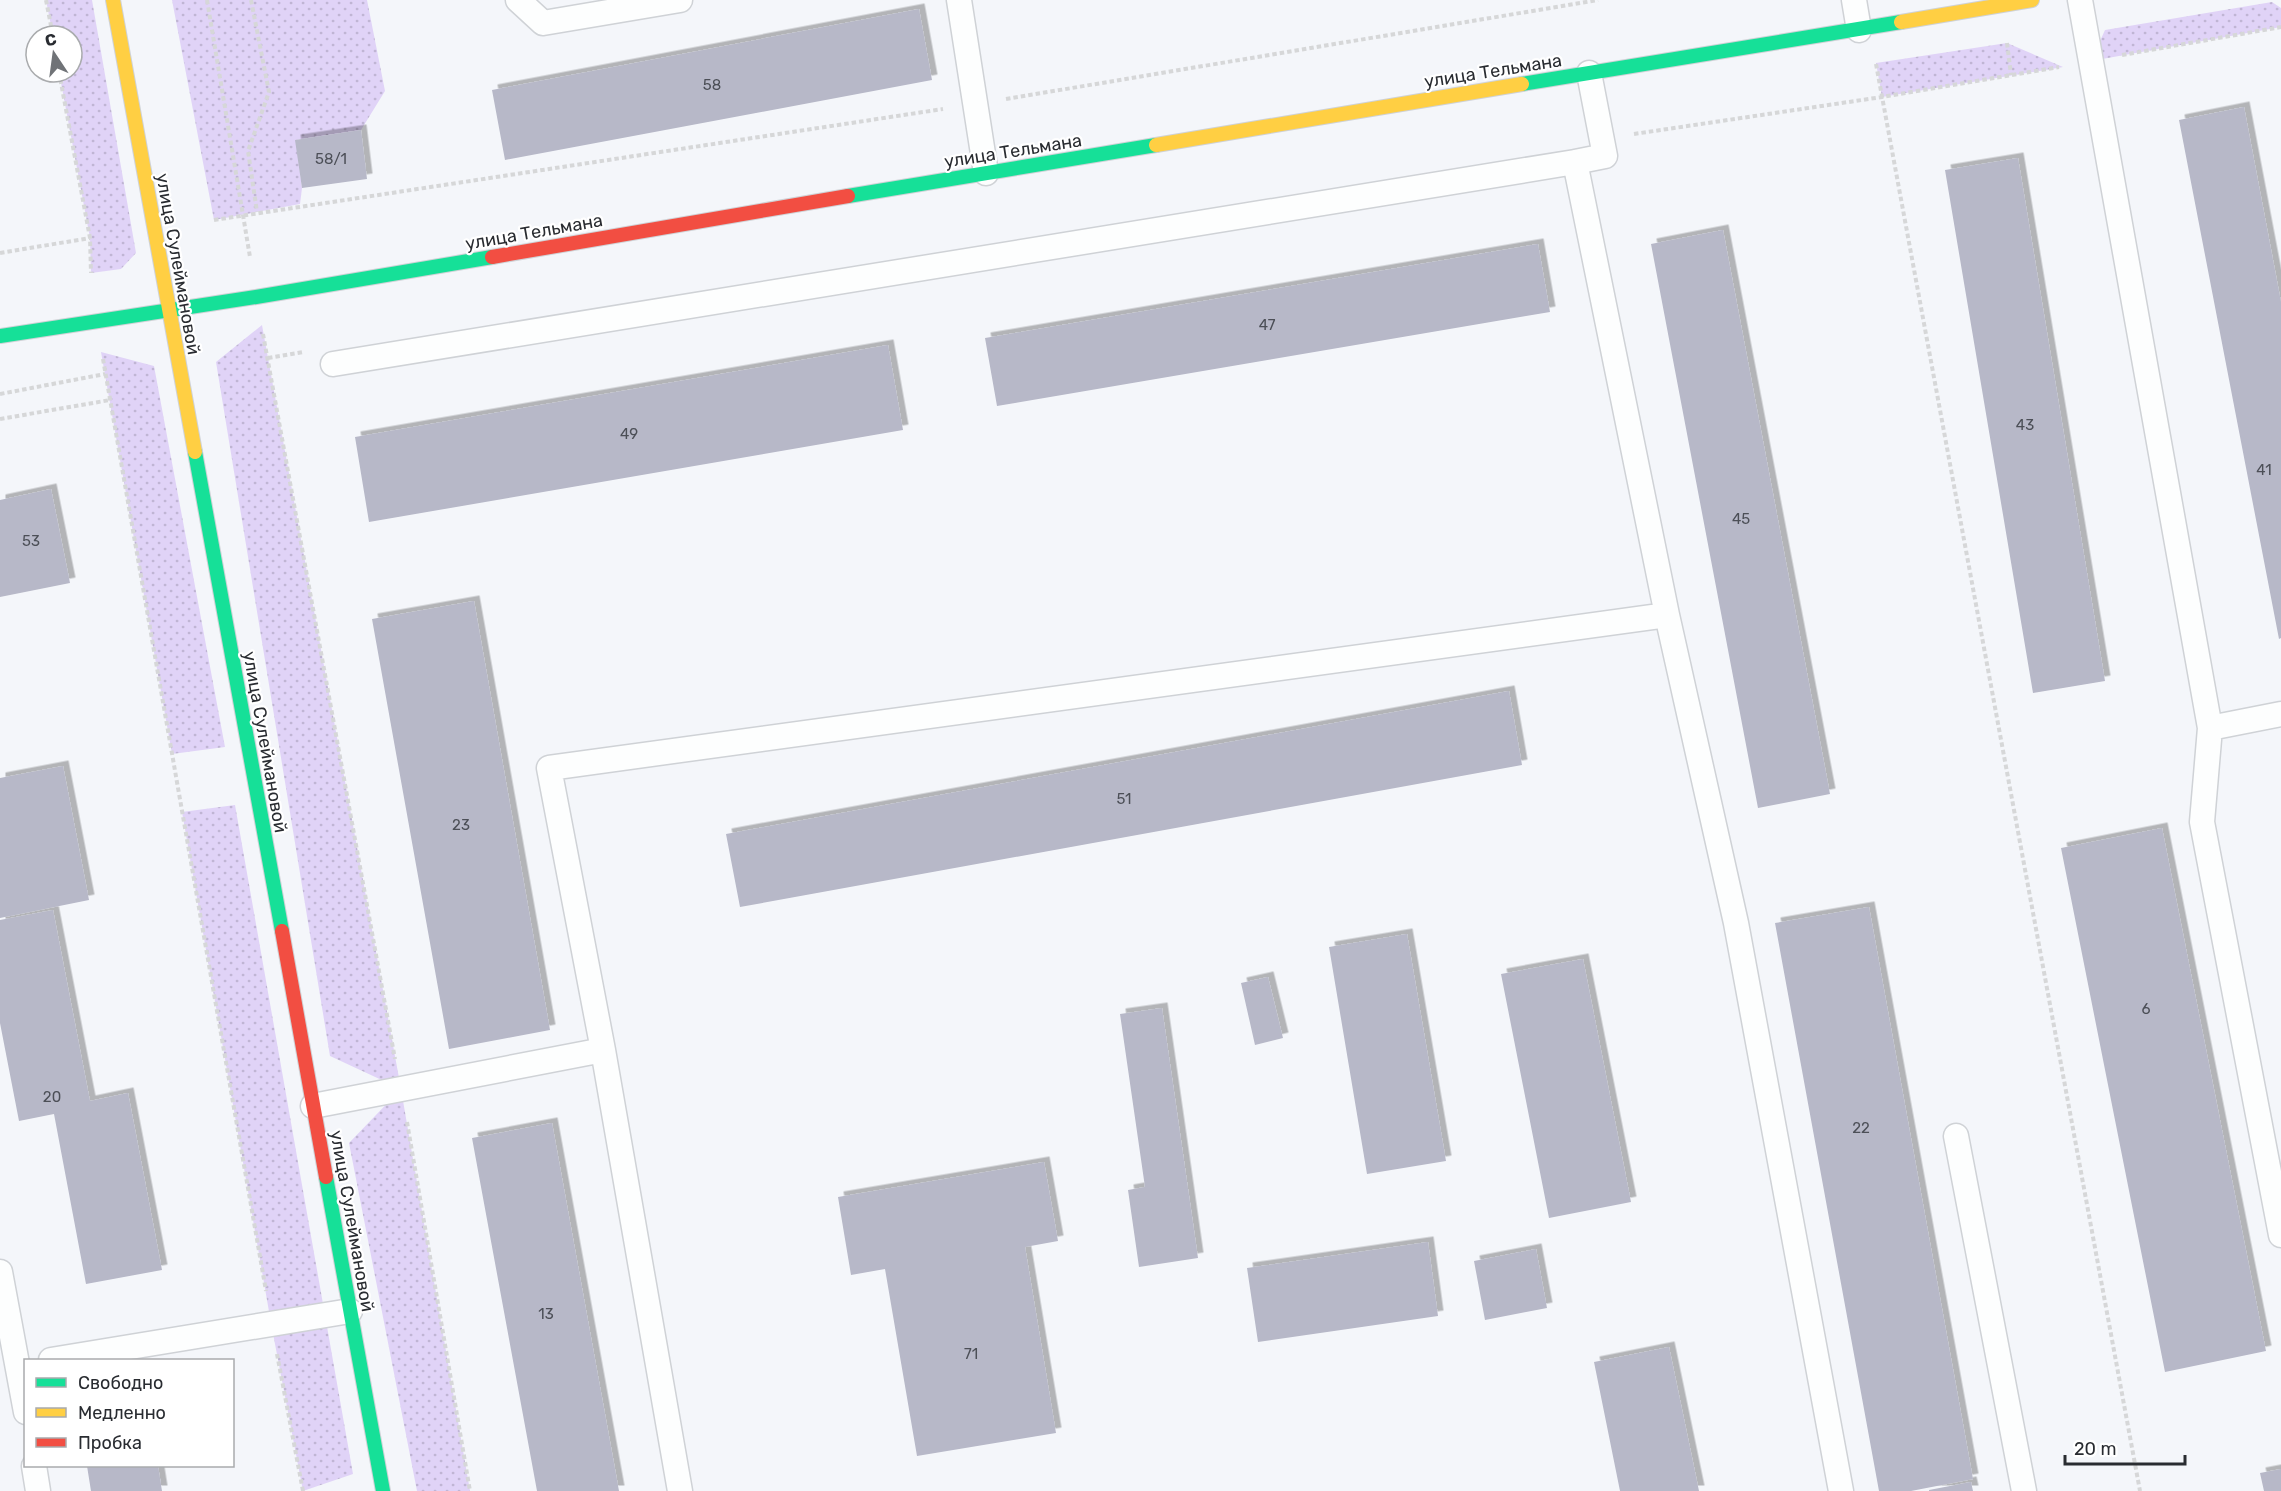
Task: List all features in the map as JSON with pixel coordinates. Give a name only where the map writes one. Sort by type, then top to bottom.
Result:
[{"type":"street","name":"улица Сулеймановой","points":[[114,0],[168,310],[383,1491]]},
{"type":"street","name":"улица Тельмана","points":[[0,336],[268,295],[986,173],[2032,0]]},
{"type":"lane","points":[[518,0],[543,23],[680,0]]},
{"type":"lane","points":[[959,0],[986,173]]},
{"type":"lane","points":[[1854,0],[1865,29]]},
{"type":"lane","points":[[2080,0],[2210,728],[2202,822],[2281,1235]]},
{"type":"lane","points":[[333,364],[1605,156],[1589,73]]},
{"type":"lane","points":[[1575,162],[1666,615],[1736,923],[1841,1491]]},
{"type":"lane","points":[[680,1491],[603,1050],[549,768],[1666,615]]},
{"type":"lane","points":[[2210,728],[2281,714]]},
{"type":"lane","points":[[313,1106],[603,1050]]},
{"type":"lane","points":[[1956,1136],[2024,1491]]},
{"type":"lane","points":[[0,1272],[15,1367],[24,1404]]},
{"type":"lane","points":[[57,1359],[350,1311]]},
{"type":"lane","points":[[34,1467],[38,1491]]},
{"type":"path","points":[[46,0],[51,24]]},
{"type":"path","points":[[207,0],[250,257]]},
{"type":"path","points":[[251,0],[269,92],[248,151],[257,212]]},
{"type":"path","points":[[214,220],[975,104],[1598,0]]},
{"type":"path","points":[[2007,43],[2012,75],[2281,27]]},
{"type":"path","points":[[1865,29],[2140,1491]]},
{"type":"path","points":[[61,84],[90,238],[91,273]]},
{"type":"path","points":[[0,253],[90,238]]},
{"type":"path","points":[[262,325],[401,1089],[470,1491]]},
{"type":"path","points":[[101,352],[271,1323],[303,1491]]},
{"type":"path","points":[[0,394],[105,375]]},
{"type":"path","points":[[0,419],[110,400]]},
{"type":"shaded area","points":[[46,0],[92,0],[136,253],[121,269],[91,273],[90,238],[61,84],[84,84],[84,24],[51,24]]},
{"type":"shaded area","points":[[172,0],[367,0],[385,91],[361,130],[296,140],[302,188],[300,204],[214,220]]},
{"type":"shaded area","points":[[2272,2],[2281,8],[2281,27],[2091,61],[2105,30]]},
{"type":"shaded area","points":[[2007,43],[2063,67],[1882,97],[1876,63]]},
{"type":"shaded area","points":[[262,325],[401,1089],[330,1056],[216,362]]},
{"type":"shaded area","points":[[101,352],[154,366],[225,747],[172,754]]},
{"type":"shaded area","points":[[235,805],[353,1474],[303,1491],[271,1323],[182,812]]},
{"type":"shaded area","points":[[401,1089],[470,1491],[417,1491],[349,1143]]},
{"type":"building","points":[[919,9],[932,80],[505,160],[492,90]]},
{"type":"building","points":[[2244,107],[2281,302],[2281,638],[2279,639],[2179,120]]},
{"type":"building","points":[[361,130],[367,179],[302,188],[295,140]]},
{"type":"building","points":[[2018,158],[2105,681],[2033,693],[1945,170]]},
{"type":"building","points":[[1723,230],[1830,794],[1758,808],[1651,244]]},
{"type":"building","points":[[1538,244],[1550,312],[997,406],[985,338]]},
{"type":"building","points":[[888,345],[903,430],[369,522],[355,437]]},
{"type":"building","points":[[51,489],[70,583],[0,597],[0,500]]},
{"type":"building","points":[[474,601],[550,1030],[449,1049],[372,619]]},
{"type":"building","points":[[1509,691],[1522,765],[740,907],[726,834]]},
{"type":"building","points":[[63,766],[89,900],[0,918],[0,778]]},
{"type":"building","points":[[2162,828],[2266,1351],[2165,1372],[2061,848]]},
{"type":"building","points":[[1869,907],[1973,1479],[1911,1491],[1879,1491],[1775,923]]},
{"type":"building","points":[[53,910],[90,1101],[128,1093],[162,1270],[86,1284],[54,1114],[19,1121],[0,1023],[0,920]]},
{"type":"building","points":[[1407,934],[1446,1161],[1367,1174],[1329,947]]},
{"type":"building","points":[[1583,959],[1631,1202],[1549,1218],[1501,974]]},
{"type":"building","points":[[1268,977],[1283,1038],[1255,1045],[1241,983]]},
{"type":"building","points":[[1162,1008],[1198,1258],[1139,1267],[1128,1190],[1145,1187],[1120,1014]]},
{"type":"building","points":[[552,1123],[619,1491],[537,1491],[472,1138]]},
{"type":"building","points":[[1044,1162],[1058,1241],[1025,1247],[1056,1433],[917,1456],[885,1269],[851,1275],[838,1197]]},
{"type":"building","points":[[1428,1242],[1438,1316],[1258,1342],[1247,1268]]},
{"type":"building","points":[[1536,1249],[1547,1308],[1485,1320],[1474,1261]]},
{"type":"building","points":[[1669,1347],[1699,1491],[1620,1491],[1594,1362]]},
{"type":"building","points":[[87,1467],[158,1467],[162,1491],[91,1491]]},
{"type":"building","points":[[2281,1469],[2281,1491],[2264,1491],[2260,1473]]},
{"type":"building","points":[[1971,1482],[1973,1491],[1929,1491],[1929,1490]]},
{"type":"traffic: fast","points":[[1522,84],[1901,22]]},
{"type":"traffic: fast","points":[[848,196],[1156,145]]},
{"type":"traffic: fast","points":[[0,336],[256,297],[492,257]]},
{"type":"traffic: fast","points":[[195,452],[282,931]]},
{"type":"traffic: fast","points":[[326,1177],[383,1491]]},
{"type":"traffic: slow","points":[[113,0],[195,452]]},
{"type":"traffic: slow","points":[[1901,22],[2032,0]]},
{"type":"traffic: slow","points":[[1156,145],[1522,84]]},
{"type":"traffic: jam","points":[[492,257],[848,196]]},
{"type":"traffic: jam","points":[[282,931],[326,1177]]}]
